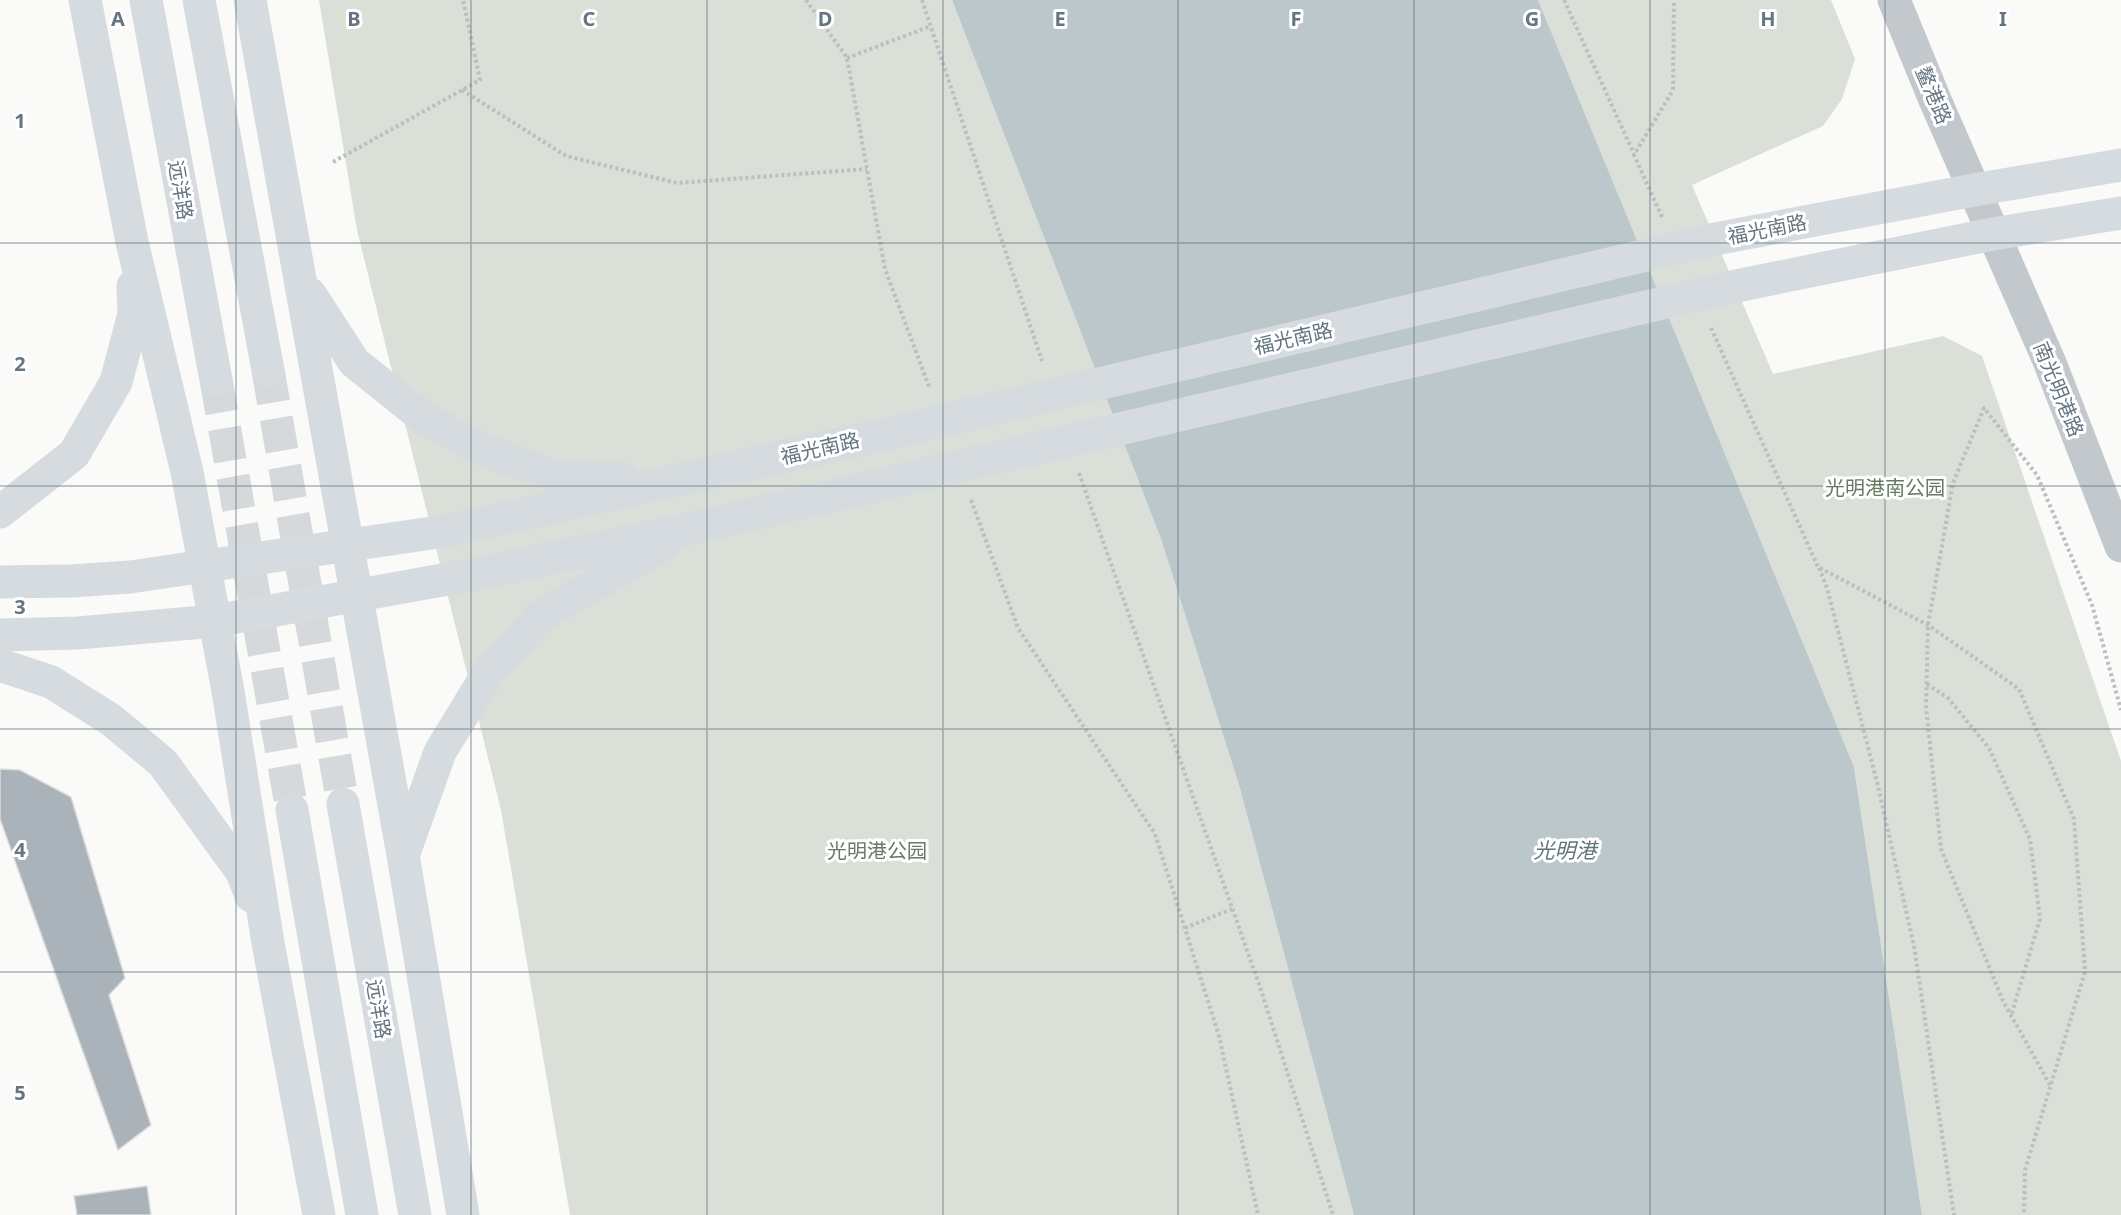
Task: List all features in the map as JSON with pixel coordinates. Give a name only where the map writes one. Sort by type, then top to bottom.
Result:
[{"type":"main road","points":[[85,0],[132,242],[184,463],[215,621],[268,944],[319,1215]]},
{"type":"main road","name":"远洋路","points":[[146,0],[216,380]]},
{"type":"main road","points":[[199,0],[268,370]]},
{"type":"main road","points":[[250,0],[404,855],[463,1215]]},
{"type":"main road","name":"福光南路","points":[[0,582],[130,577],[349,546],[468,526],[890,433],[1715,239],[2121,165]]},
{"type":"main road","points":[[0,636],[78,633],[215,621],[481,573],[693,528],[1736,286],[1994,234],[2121,213]]},
{"type":"main road","points":[[0,512],[74,454],[116,382],[134,315],[132,242]]},
{"type":"main road","points":[[302,283],[354,362],[425,419],[486,451],[560,478],[679,480]]},
{"type":"main road","points":[[404,855],[440,752],[488,675],[502,658],[540,616],[693,528]]},
{"type":"main road","points":[[0,666],[51,681],[110,719],[163,763],[242,872],[268,944]]},
{"type":"main road","name":"远洋路","points":[[343,804],[415,1215]]},
{"type":"main road","points":[[292,810],[362,1215]]},
{"type":"street","name":"鳌港路","points":[[1894,0],[1994,234]]},
{"type":"street","name":"南光明港路","points":[[1994,234],[2050,363],[2121,546]]},
{"type":"path","points":[[333,162],[480,80],[463,0]]},
{"type":"path","points":[[806,0],[848,58],[885,269],[931,392]]},
{"type":"path","points":[[922,0],[1044,369]]},
{"type":"path","points":[[1564,0],[1663,220]]},
{"type":"path","points":[[1634,155],[1673,90],[1674,0]]},
{"type":"path","points":[[848,58],[931,26]]},
{"type":"path","points":[[462,90],[566,156],[677,183],[867,169]]},
{"type":"path","points":[[1707,318],[1827,588],[1875,775],[1914,946],[1954,1215]]},
{"type":"path","points":[[2050,1086],[2002,1001],[1941,849],[1926,707],[1928,625],[1953,483],[1984,408],[2037,475],[2092,605],[2121,710]]},
{"type":"path","points":[[1077,468],[1260,987],[1333,1215]]},
{"type":"path","points":[[968,493],[1018,627],[1155,834],[1219,1036],[1258,1215]]},
{"type":"path","points":[[1818,567],[1928,625],[2019,689],[2074,819],[2085,972],[2025,1170],[2024,1215]]},
{"type":"path","points":[[1927,684],[1948,698],[1989,748],[2031,839],[2040,919],[2011,1017]]},
{"type":"path","points":[[1185,928],[1232,909]]},
{"type":"green space","name":"光明港公园","points":[[319,0],[952,0],[1161,539],[1239,785],[1354,1215],[570,1215],[501,810],[357,230]]},
{"type":"green space","name":"光明港南公园","points":[[1538,0],[1831,0],[1855,59],[1842,99],[1823,126],[1692,185],[1773,374],[1943,336],[1982,356],[2121,761],[2121,1215],[1922,1215],[1854,767]]},
{"type":"water","name":"光明港","points":[[952,0],[1538,0],[1854,767],[1922,1215],[1354,1215],[1239,785],[1161,539]]},
{"type":"building","points":[[0,769],[20,770],[71,797],[125,978],[109,995],[151,1125],[118,1150],[0,819]]},
{"type":"building","points":[[147,1186],[151,1215],[77,1215],[74,1196]]},
{"type":"tunnel","points":[[268,370],[343,804]]},
{"type":"tunnel","points":[[216,380],[292,810]]}]
